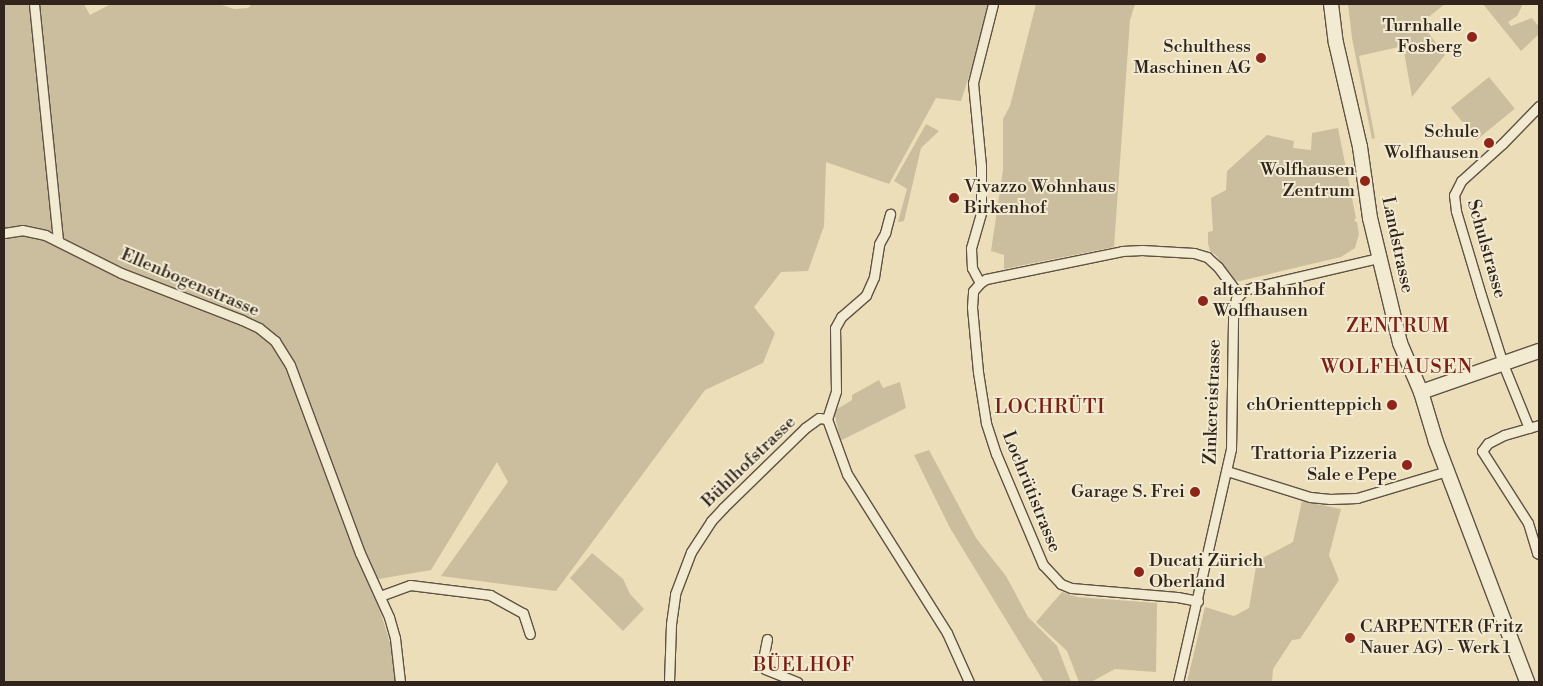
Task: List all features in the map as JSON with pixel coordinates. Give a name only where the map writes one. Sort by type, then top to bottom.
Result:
[{"type":"main road","name":"Landstrasse","points":[[1331,4],[1336,43],[1360,147],[1379,258],[1400,343],[1420,392],[1447,471],[1527,682]]},
{"type":"main road","points":[[1420,392],[1539,351]]},
{"type":"street","points":[[34,4],[58,241]]},
{"type":"street","points":[[993,4],[973,83],[981,166],[981,212],[971,248],[972,268],[980,283],[995,276],[1122,251],[1164,251],[1194,253],[1207,258],[1218,268],[1239,295],[1254,287],[1379,258]]},
{"type":"street","name":"Schulstrasse","points":[[1529,428],[1503,364],[1456,211],[1454,195],[1461,180],[1502,144],[1539,106]]},
{"type":"street","points":[[890,214],[885,233],[879,244],[874,277],[866,295],[845,313],[835,328],[836,392],[831,402],[827,419],[847,474],[947,633],[969,682]]},
{"type":"street","name":"Ellenbogenstrasse","points":[[4,233],[15,231],[34,232],[58,241],[121,272],[242,320],[259,328],[275,341],[290,365],[360,553],[380,596],[395,638],[400,682]]},
{"type":"street","name":"Lochrütistrasse","points":[[980,283],[973,291],[972,307],[980,395],[986,423],[996,454],[1043,565],[1061,584],[1071,588],[1177,597],[1198,601]]},
{"type":"street","name":"Zinkereistrasse","points":[[1178,682],[1227,471],[1232,423],[1233,317],[1239,295]]},
{"type":"street","name":"Bühlhofstrasse","points":[[669,682],[671,624],[676,594],[682,571],[702,534],[724,508],[806,428],[819,418],[827,419]]},
{"type":"street","points":[[1538,554],[1528,523],[1482,451],[1488,443],[1504,434],[1539,425]]},
{"type":"street","points":[[1227,471],[1310,497],[1330,499],[1357,498],[1447,471]]},
{"type":"street","points":[[380,596],[410,585],[490,595],[523,613],[530,634]]},
{"type":"street","points":[[767,639],[763,659],[765,669],[797,682]]},
{"type":"shaded area","points":[[4,4],[84,4],[90,15],[111,4],[219,4],[234,9],[248,8],[252,4],[992,4],[961,101],[936,98],[889,184],[826,162],[824,226],[808,271],[781,272],[754,307],[775,333],[763,363],[705,390],[556,591],[441,576],[508,482],[497,462],[431,570],[367,581],[378,604],[394,656],[396,682],[4,682]]},
{"type":"shaded area","points":[[1036,4],[1135,4],[1130,20],[1114,247],[1004,269],[1004,255],[991,251],[1003,170],[1003,119],[1010,106]]},
{"type":"shaded area","points":[[1348,4],[1445,4],[1421,23],[1445,55],[1412,97],[1403,46],[1359,56],[1375,138],[1372,139],[1352,38]]},
{"type":"shaded area","points":[[1483,4],[1523,4],[1517,16],[1508,22],[1511,26],[1532,18],[1539,27],[1539,34],[1521,51]]},
{"type":"shaded area","points":[[1489,77],[1515,109],[1477,140],[1451,108]]},
{"type":"shaded area","points":[[926,124],[939,131],[921,148],[904,221],[898,222],[907,189],[894,181]]},
{"type":"shaded area","points":[[1338,128],[1356,218],[1354,221],[1357,222],[1359,234],[1355,248],[1341,257],[1240,281],[1233,280],[1217,256],[1210,251],[1208,244],[1208,232],[1213,231],[1211,198],[1226,190],[1227,171],[1267,135],[1294,141],[1293,148],[1311,150],[1312,133]]},
{"type":"shaded area","points":[[879,380],[883,388],[900,382],[906,408],[842,440],[840,439],[834,411],[852,400],[852,395]]},
{"type":"shaded area","points":[[929,450],[976,538],[1006,576],[1028,617],[1057,646],[1071,682],[1044,682],[950,528],[914,455]]},
{"type":"shaded area","points":[[1302,501],[1341,509],[1329,555],[1339,580],[1300,639],[1292,640],[1273,669],[1272,682],[1187,682],[1205,607],[1234,616],[1249,608],[1257,561],[1293,542]]},
{"type":"shaded area","points":[[592,553],[623,579],[630,594],[644,609],[623,631],[570,578]]},
{"type":"shaded area","points":[[1062,592],[1077,597],[1157,603],[1156,672],[1115,669],[1091,682],[1079,682],[1067,651],[1036,622]]},
{"type":"place","name":"Turnhalle Fosberg","points":[[1472,37]]},
{"type":"place","name":"Schulthess Maschinen AG","points":[[1261,58]]},
{"type":"place","name":"Schule Wolfhausen","points":[[1489,143]]},
{"type":"place","name":"Wolfhausen Zentrum","points":[[1365,181]]},
{"type":"place","name":"Vivazzo Wohnhaus Birkenhof","points":[[954,198]]},
{"type":"place","name":"alter Bahnhof Wolfhausen","points":[[1203,301]]},
{"type":"place","name":"chOrientteppich","points":[[1392,405]]},
{"type":"place","name":"Trattoria Pizzeria Sale e Pepe","points":[[1407,465]]},
{"type":"place","name":"Garage S. Frei","points":[[1195,492]]},
{"type":"place","name":"Ducati Zürich Oberland","points":[[1139,572]]},
{"type":"place","name":"CARPENTER (Fritz Nauer AG) - Werk 1","points":[[1350,638]]},
{"type":"district","name":"ZENTRUM","points":[[1398,327]]},
{"type":"district","name":"WOLFHAUSEN","points":[[1397,367]]},
{"type":"district","name":"LOCHRÜTI","points":[[1050,408]]},
{"type":"district","name":"BÜELHOF","points":[[804,666]]}]
